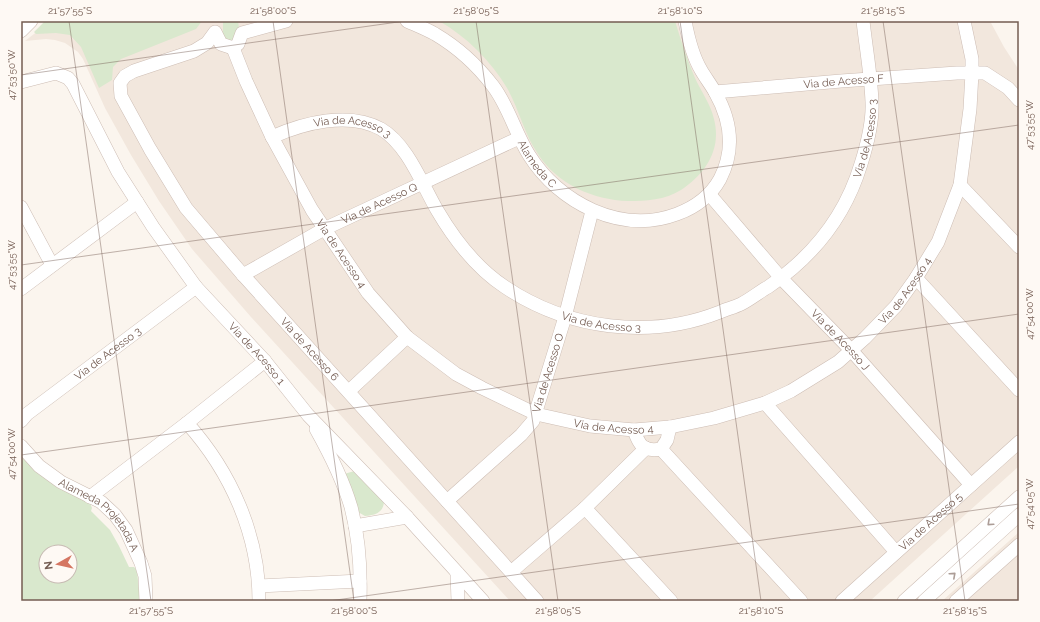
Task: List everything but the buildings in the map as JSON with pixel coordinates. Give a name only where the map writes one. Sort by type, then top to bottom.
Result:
[{"type":"street","points":[[21,31],[31,21]]},
{"type":"street","points":[[214,26],[221,44],[233,48],[238,44],[241,27],[286,21]]},
{"type":"street","name":"Alameda C","points":[[407,21],[434,33],[459,51],[481,72],[504,102],[519,138],[535,165],[558,189],[592,211],[603,215],[643,221],[660,219],[677,214],[692,207],[710,195]]},
{"type":"street","points":[[685,21],[689,41],[700,69],[715,92],[722,106],[729,127],[728,154],[724,170],[715,189],[710,195]]},
{"type":"street","name":"Via de Acesso 3","points":[[272,137],[283,132],[324,121],[346,120],[365,123],[381,129],[397,142],[423,182],[437,210],[456,240],[477,265],[503,286],[532,303],[565,316],[581,320],[628,328],[688,323],[741,304],[781,278],[816,247],[840,214],[862,163],[869,130],[872,103],[862,21]]},
{"type":"street","points":[[964,21],[972,59],[972,73]]},
{"type":"street","name":"Via de Acesso 6","points":[[214,26],[207,43],[194,51],[134,71],[125,76],[120,84],[122,96],[150,149],[186,208],[243,275],[537,601]]},
{"type":"street","name":"Via de Acesso 4","points":[[233,48],[246,81],[272,137],[312,210],[368,293],[407,337],[456,374],[536,414],[590,426],[634,430],[670,426],[714,418],[765,403],[791,391],[838,362],[896,306],[916,278],[938,242],[960,184],[969,117],[972,73]]},
{"type":"street","name":"Via de Acesso F","points":[[715,92],[870,79],[986,73],[1008,88],[1019,100]]},
{"type":"street","name":"Via de Acesso 1","points":[[21,82],[56,74],[68,78],[73,84],[118,172],[196,287],[265,361],[308,414],[407,517],[483,601]]},
{"type":"street","name":"Via de Acesso Q","points":[[243,275],[324,229],[519,138]]},
{"type":"street","points":[[960,184],[1019,247]]},
{"type":"street","name":"Via de Acesso J","points":[[710,195],[781,278],[851,350],[971,484]]},
{"type":"street","points":[[21,288],[137,202]]},
{"type":"street","points":[[21,206],[52,265]]},
{"type":"street","name":"Via de Acesso O","points":[[447,501],[521,435],[531,424],[536,414],[565,316],[592,211]]},
{"type":"street","points":[[916,278],[1019,390]]},
{"type":"street","name":"Via de Acesso 3","points":[[23,416],[196,287]]},
{"type":"street","points":[[349,391],[407,337]]},
{"type":"street","points":[[90,497],[265,361]]},
{"type":"street","points":[[765,403],[896,552]]},
{"type":"street","points":[[308,414],[333,460],[351,507],[355,526],[360,581],[360,601]]},
{"type":"street","points":[[187,423],[208,448],[224,474],[241,508],[249,531],[259,586],[259,601]]},
{"type":"street","points":[[634,430],[639,444],[653,450],[661,448],[667,440],[670,426]]},
{"type":"street","name":"Via de Acesso 5","points":[[842,601],[1019,442]]},
{"type":"street","name":"Alameda Projetada A","points":[[21,446],[39,466],[61,482],[101,502],[115,515],[126,530],[141,563],[145,576],[146,601]]},
{"type":"street","points":[[511,572],[585,508],[646,448]]},
{"type":"street","points":[[661,448],[801,601]]},
{"type":"street","points":[[904,601],[1019,497]]},
{"type":"street","points":[[585,508],[672,601]]},
{"type":"street","points":[[924,601],[1019,515]]},
{"type":"street","points":[[355,526],[407,517]]},
{"type":"street","points":[[956,601],[1017,550]]},
{"type":"street","points":[[458,573],[458,601]]},
{"type":"street","points":[[259,586],[360,581]]},
{"type":"shaded area","points":[[55,21],[990,21],[1019,70],[1019,466],[870,601],[510,601],[251,317],[192,249],[159,201],[131,155],[105,108],[83,59],[78,52],[65,43],[55,40],[46,39],[25,41],[39,30]]},
{"type":"shaded area","points":[[1019,532],[1019,601],[942,601]]},
{"type":"green space","points":[[45,21],[202,21],[196,29],[121,59],[113,67],[112,80],[99,88],[81,47],[70,35],[56,33],[36,34],[34,32]]},
{"type":"green space","points":[[223,21],[238,21],[238,42],[222,39]]},
{"type":"green space","points":[[439,21],[675,21],[692,71],[713,114],[716,130],[716,141],[710,160],[690,184],[675,193],[662,198],[642,201],[615,200],[589,194],[577,188],[555,174],[538,154],[529,138],[507,88],[494,68],[469,42]]},
{"type":"green space","points":[[21,452],[90,503],[92,508],[91,511],[110,530],[129,567],[134,567],[137,570],[140,601],[21,601]]},
{"type":"green space","points":[[358,470],[384,502],[382,509],[378,513],[365,516],[358,512],[344,474]]}]
